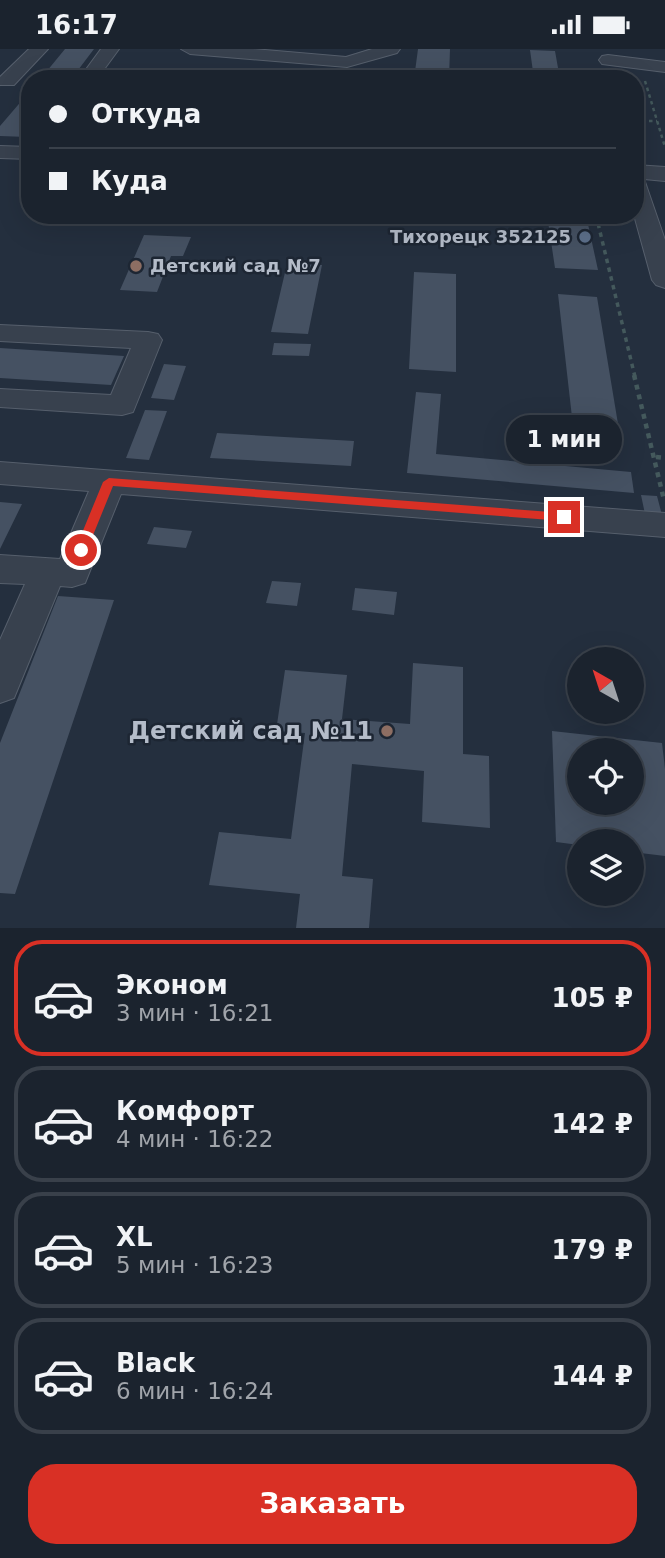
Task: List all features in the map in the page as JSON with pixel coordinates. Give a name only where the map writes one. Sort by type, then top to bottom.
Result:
[{"type":"street","points":[[22,70],[39,49]]},
{"type":"street","points":[[95,70],[110,49]]},
{"type":"street","points":[[191,49],[347,62],[391,49]]},
{"type":"street","points":[[603,53],[665,67]]},
{"type":"street","points":[[603,53],[609,70]]},
{"type":"street","points":[[0,100],[13,81]]},
{"type":"street","points":[[0,152],[21,153]]},
{"type":"street","points":[[644,182],[665,174]]},
{"type":"street","points":[[644,211],[665,280]]},
{"type":"street","points":[[0,473],[665,525]]},
{"type":"street","points":[[0,569],[72,573],[109,482]]},
{"type":"street","points":[[0,686],[48,572]]},
{"type":"lane","points":[[0,333],[148,340],[122,405],[0,398]]},
{"type":"path","points":[[644,78],[665,147]]},
{"type":"path","points":[[644,121],[657,121]]},
{"type":"path","points":[[598,224],[656,457],[665,506]]},
{"type":"path","points":[[656,457],[665,459]]},
{"type":"building","points":[[65,49],[94,49],[78,70],[48,70]]},
{"type":"building","points":[[418,49],[450,49],[449,70],[415,70]]},
{"type":"building","points":[[530,50],[555,51],[558,70],[533,70]]},
{"type":"building","points":[[21,102],[21,137],[0,136],[0,126]]},
{"type":"building","points":[[548,224],[588,224],[598,270],[555,268]]},
{"type":"building","points":[[144,235],[191,237],[183,256],[171,256],[157,292],[120,290]]},
{"type":"building","points":[[287,264],[322,265],[308,334],[271,332]]},
{"type":"building","points":[[414,272],[456,274],[456,372],[409,369]]},
{"type":"building","points":[[558,294],[597,297],[619,430],[573,426]]},
{"type":"building","points":[[274,343],[311,344],[309,356],[272,355]]},
{"type":"building","points":[[0,348],[124,356],[111,385],[0,378]]},
{"type":"building","points":[[164,364],[186,366],[174,400],[151,398]]},
{"type":"building","points":[[416,392],[441,394],[436,454],[631,472],[634,493],[407,473]]},
{"type":"building","points":[[145,410],[167,411],[149,460],[126,458]]},
{"type":"building","points":[[217,433],[354,441],[351,466],[210,458]]},
{"type":"building","points":[[641,495],[657,496],[662,515],[645,514]]},
{"type":"building","points":[[0,502],[22,504],[0,549]]},
{"type":"building","points":[[154,527],[192,531],[186,548],[147,544]]},
{"type":"building","points":[[272,581],[301,583],[297,606],[266,603]]},
{"type":"building","points":[[355,588],[397,592],[394,615],[352,610]]},
{"type":"building","points":[[58,596],[114,600],[15,894],[0,893],[0,743]]},
{"type":"building","name":"Детский сад №11","points":[[413,663],[463,667],[463,754],[489,756],[490,828],[422,822],[424,771],[352,764],[342,876],[373,879],[369,928],[296,928],[300,894],[209,885],[219,832],[291,839],[305,733],[276,731],[285,670],[347,675],[342,719],[410,724]]},
{"type":"building","points":[[552,731],[616,738],[567,738],[567,815],[644,815],[644,741],[662,743],[665,769],[665,856],[644,853],[644,829],[567,829],[567,843],[556,842]]},
{"type":"place","name":"Тихорецк 352125","points":[[585,237]]},
{"type":"place","name":"Детский сад №7","points":[[136,266]]},
{"type":"place","name":"Детский сад №11","points":[[387,731]]},
{"type":"route","points":[[81,550],[109,482],[564,517]]}]
